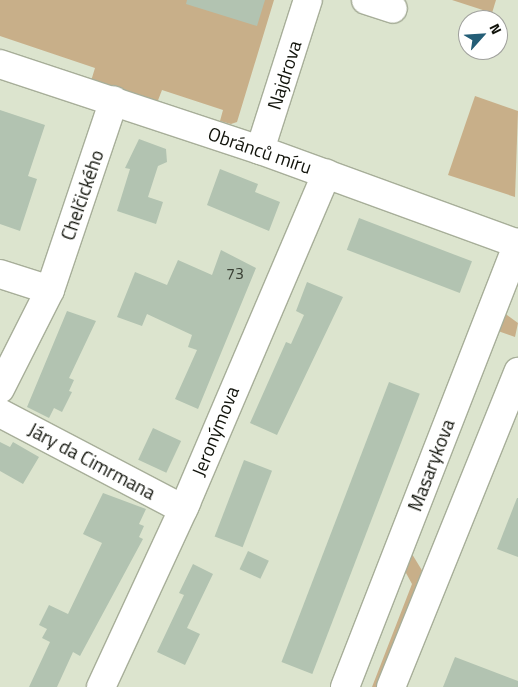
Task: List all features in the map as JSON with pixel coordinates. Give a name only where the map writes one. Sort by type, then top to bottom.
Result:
[{"type":"street","name":"Najdrova","points":[[260,150],[308,0]]},
{"type":"street","points":[[366,0],[393,9]]},
{"type":"street","name":"Obránců míru","points":[[0,64],[114,100],[260,150],[518,243]]},
{"type":"street","name":"Chelčického","points":[[0,389],[50,290],[114,100]]},
{"type":"street","name":"Jeronýmova","points":[[102,687],[183,509],[326,174]]},
{"type":"street","name":"Masarykova","points":[[345,687],[518,243]]},
{"type":"street","points":[[0,274],[50,290]]},
{"type":"street","points":[[391,687],[518,372]]},
{"type":"street","name":"Járy da Cimrmana","points":[[0,413],[183,509]]},
{"type":"shaded area","points":[[0,0],[274,0],[237,122],[231,124],[220,121],[223,110],[162,90],[157,103],[91,81],[95,68],[0,36]]},
{"type":"shaded area","points":[[452,0],[496,0],[493,10],[483,10]]},
{"type":"shaded area","points":[[475,96],[518,111],[515,197],[448,175]]},
{"type":"shaded area","points":[[503,312],[518,323],[515,337],[498,331],[412,554],[426,577],[383,687],[372,687],[412,584],[399,560]]},
{"type":"building","points":[[187,0],[265,0],[257,26],[186,4]]},
{"type":"building","points":[[0,110],[45,125],[28,176],[37,179],[20,231],[0,224]]},
{"type":"building","points":[[139,139],[166,149],[167,162],[158,166],[148,197],[163,202],[156,224],[117,211],[130,169],[125,168]]},
{"type":"building","points":[[220,169],[258,184],[255,192],[280,202],[269,231],[207,205]]},
{"type":"building","points":[[359,218],[472,261],[460,293],[347,250]]},
{"type":"building","points":[[221,250],[256,268],[198,409],[175,399],[197,350],[188,347],[192,335],[147,314],[142,326],[117,317],[135,272],[167,285],[178,260],[212,275]]},
{"type":"building","points":[[307,282],[343,297],[277,435],[250,423],[286,342],[291,344],[304,315],[296,311]]},
{"type":"building","points":[[67,311],[96,321],[69,378],[74,380],[69,391],[72,392],[62,412],[54,408],[49,418],[27,407]]},
{"type":"building","points":[[389,382],[420,394],[312,674],[281,662]]},
{"type":"building","points":[[153,428],[181,441],[166,473],[138,460]]},
{"type":"building","points":[[0,442],[10,447],[13,442],[39,457],[23,484],[0,471]]},
{"type":"building","points":[[244,460],[272,471],[243,547],[215,537]]},
{"type":"building","points":[[103,493],[146,509],[139,524],[144,526],[139,537],[143,539],[80,656],[73,652],[57,687],[29,687],[50,642],[42,638],[47,629],[39,625],[49,605],[68,614],[102,543],[83,534]]},
{"type":"building","points":[[518,498],[518,557],[497,549]]},
{"type":"building","points":[[248,551],[269,561],[260,579],[240,569]]},
{"type":"building","points":[[193,564],[213,574],[187,628],[200,634],[185,665],[157,652],[184,595],[179,593]]},
{"type":"building","points":[[455,657],[518,681],[518,687],[443,687]]}]
